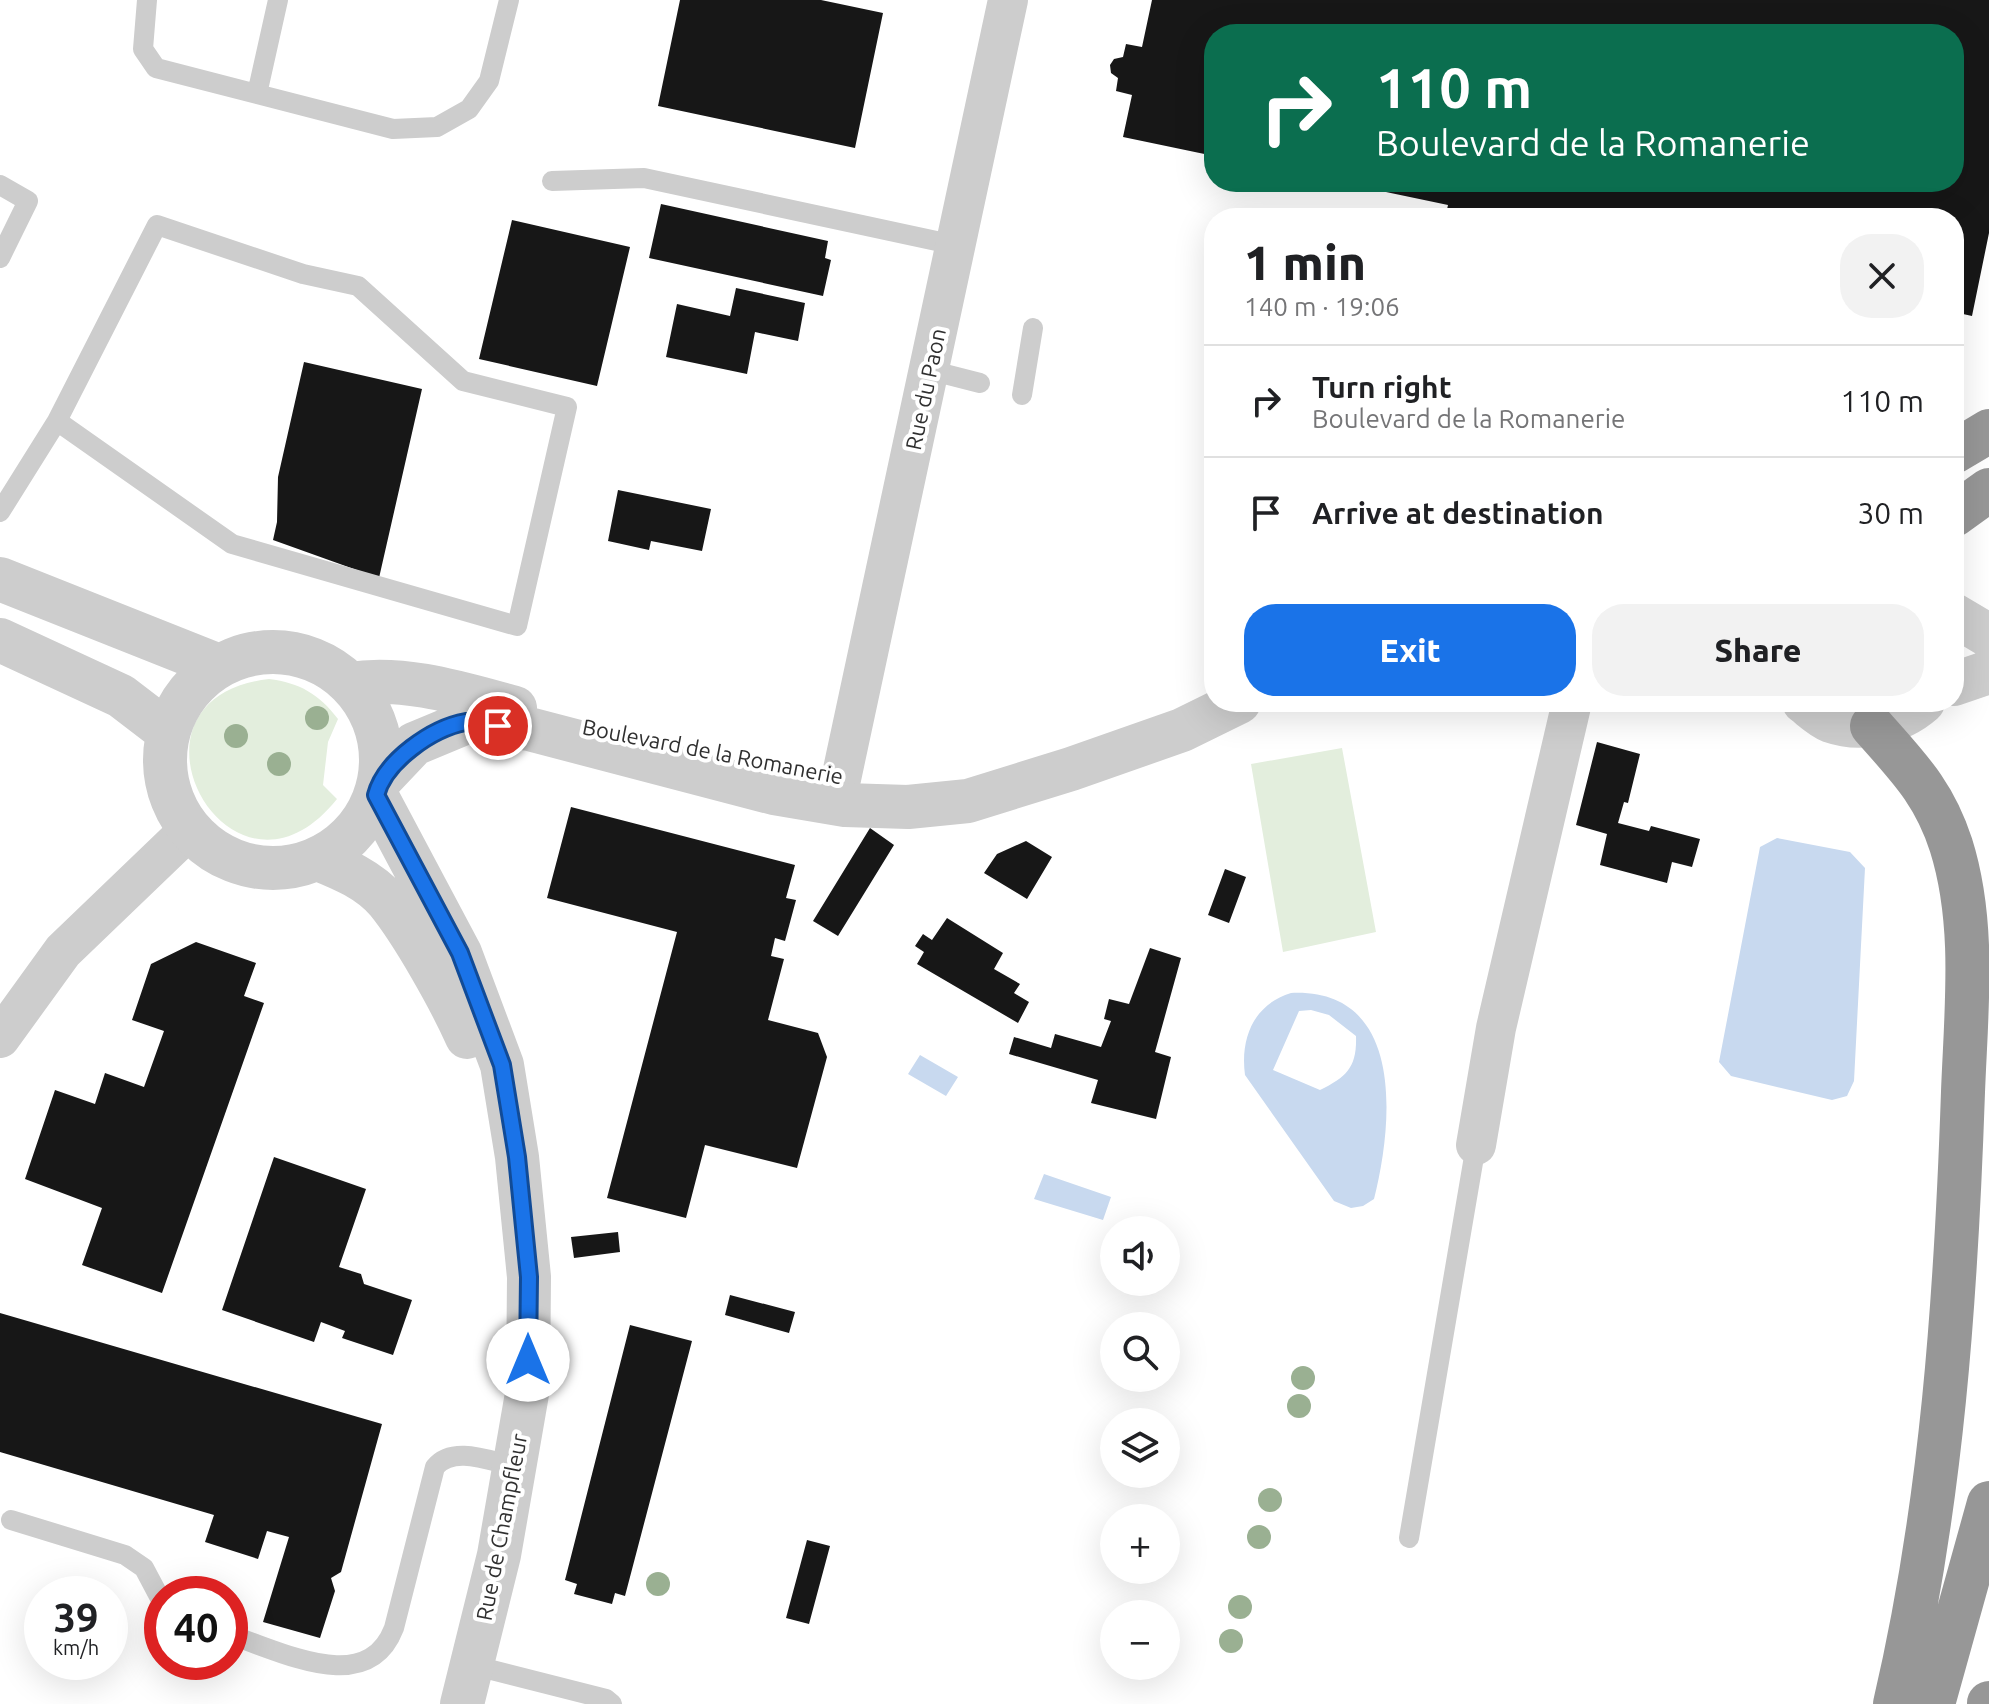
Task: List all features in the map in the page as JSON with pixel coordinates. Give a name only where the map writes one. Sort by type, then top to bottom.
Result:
[{"type":"highway","points":[[1964,446],[1989,431]]},
{"type":"highway","points":[[1964,508],[1989,490]]},
{"type":"highway","points":[[1872,726],[1930,792],[1951,846],[1965,904],[1966,991],[1952,1342],[1914,1622],[1895,1704]]},
{"type":"highway","points":[[1933,1704],[1989,1503]]},
{"type":"street","name":"Rue du Paon","points":[[841,779],[1008,0]]},
{"type":"street","points":[[0,579],[219,666]]},
{"type":"street","points":[[1964,621],[1989,636]]},
{"type":"street","points":[[0,640],[121,696],[168,732]]},
{"type":"street","points":[[288,653],[321,663],[350,684],[370,712],[377,734],[378,787],[363,821],[343,843],[318,859],[284,868],[249,866],[216,852],[189,830],[172,800],[167,778],[168,732],[187,694],[219,666],[253,654],[288,653]]},
{"type":"street","points":[[1964,681],[1989,672]]},
{"type":"street","name":"Boulevard de la Romanerie","points":[[350,684],[373,680],[466,695],[602,731],[841,779],[905,782],[1026,780]]},
{"type":"street","points":[[1026,780],[1071,769],[1182,730],[1219,712]]},
{"type":"street","points":[[1476,1145],[1496,1028],[1570,712]]},
{"type":"street","points":[[1818,712],[1830,721],[1872,726],[1911,712]]},
{"type":"street","name":"Boulevard de la Romanerie","points":[[378,787],[414,744],[467,722],[529,729],[699,776],[845,805],[908,807],[968,801],[1026,780]]},
{"type":"street","name":"Rue de Champfleur","points":[[378,787],[460,953],[502,1065],[517,1157],[529,1277],[528,1388],[499,1555],[467,1685]]},
{"type":"street","points":[[0,1038],[63,951],[189,830]]},
{"type":"street","name":"Rue de Champfleur","points":[[318,859],[346,870],[386,901],[456,1012],[517,1157]]},
{"type":"lane","points":[[147,0],[143,49],[156,68],[393,129],[437,127],[469,109],[489,81],[509,0]]},
{"type":"lane","points":[[257,94],[278,0]]},
{"type":"lane","points":[[552,181],[644,178],[955,245]]},
{"type":"lane","points":[[0,185],[28,201],[0,258]]},
{"type":"lane","points":[[0,512],[57,421],[157,225],[303,274],[358,286],[463,381],[567,407],[517,626],[232,544],[57,421]]},
{"type":"lane","points":[[1022,395],[1033,328]]},
{"type":"lane","points":[[929,370],[980,383]]},
{"type":"lane","points":[[1409,1538],[1476,1145]]},
{"type":"lane","points":[[248,1640],[336,1667],[349,1667],[373,1659],[382,1651],[394,1628],[435,1467],[444,1457],[456,1455],[514,1466]]},
{"type":"lane","points":[[11,1520],[125,1555],[144,1568],[148,1576]]},
{"type":"lane","points":[[467,1685],[608,1702]]},
{"type":"green space","points":[[269,679],[308,691],[338,719],[328,742],[323,785],[337,799],[297,833],[258,839],[225,824],[201,796],[190,760],[195,724],[220,695]]},
{"type":"green space","points":[[1342,748],[1376,932],[1283,952],[1251,764]]},
{"type":"water","points":[[1777,838],[1850,852],[1865,868],[1854,1081],[1847,1096],[1832,1100],[1731,1076],[1719,1062],[1760,847]]},
{"type":"water","points":[[1291,993],[1328,997],[1355,1013],[1373,1036],[1383,1066],[1385,1134],[1374,1199],[1363,1206],[1351,1208],[1334,1201],[1245,1075],[1245,1048],[1252,1024],[1278,998]],"holes":[[[1311,1010],[1329,1015],[1356,1036],[1355,1056],[1344,1075],[1320,1090],[1273,1070],[1299,1011]]]},
{"type":"water","points":[[920,1055],[958,1077],[946,1096],[908,1074]]},
{"type":"water","points":[[1044,1174],[1111,1197],[1104,1216],[1100,1216],[1100,1219],[1034,1199]]},
{"type":"building","points":[[680,0],[821,0],[883,13],[855,148],[658,106]]},
{"type":"building","points":[[1152,0],[1989,0],[1989,233],[1972,316],[1964,314],[1964,208],[1447,208],[1448,205],[1386,192],[1964,192],[1964,24],[1204,24],[1204,154],[1123,137],[1132,95],[1116,91],[1118,78],[1111,73],[1110,65],[1114,59],[1123,57],[1126,44],[1142,47]]},
{"type":"building","points":[[661,204],[828,241],[825,258],[831,260],[823,296],[649,258]]},
{"type":"building","points":[[512,220],[630,247],[597,386],[479,359]]},
{"type":"building","points":[[736,288],[805,303],[798,341],[755,332],[747,374],[666,357],[677,304],[730,316]]},
{"type":"building","points":[[304,362],[422,389],[379,578],[273,540],[277,522],[278,477]]},
{"type":"building","points":[[618,490],[711,509],[702,551],[651,541],[649,550],[608,541]]},
{"type":"building","points":[[1597,742],[1640,754],[1628,803],[1624,802],[1618,823],[1649,831],[1651,826],[1700,839],[1692,867],[1672,862],[1667,883],[1600,865],[1607,834],[1576,825]]},
{"type":"building","points":[[571,807],[795,865],[786,898],[796,900],[785,941],[775,938],[771,956],[784,959],[768,1020],[818,1033],[827,1057],[797,1168],[705,1145],[686,1218],[607,1198],[677,932],[547,898]]},
{"type":"building","points":[[870,828],[894,845],[838,936],[813,921]]},
{"type":"building","points":[[1026,841],[1052,857],[1027,899],[984,873],[997,854]]},
{"type":"building","points":[[1225,869],[1246,877],[1229,923],[1208,915]]},
{"type":"building","points":[[947,918],[1003,953],[994,969],[1020,984],[1014,993],[1029,1002],[1018,1023],[917,964],[924,952],[915,946],[923,934],[932,940]]},
{"type":"building","points":[[196,942],[256,963],[244,996],[264,1003],[162,1293],[82,1265],[102,1208],[25,1179],[55,1090],[95,1104],[105,1073],[144,1087],[164,1031],[132,1020],[151,964]]},
{"type":"building","points":[[1150,948],[1181,958],[1155,1052],[1171,1057],[1156,1119],[1091,1103],[1098,1080],[1009,1054],[1014,1037],[1051,1048],[1055,1034],[1101,1047],[1111,1021],[1104,1019],[1109,999],[1129,1004]]},
{"type":"building","points":[[274,1157],[366,1189],[339,1267],[361,1274],[364,1284],[412,1300],[393,1355],[342,1338],[345,1331],[321,1322],[314,1342],[222,1310]]},
{"type":"building","points":[[618,1232],[620,1252],[574,1258],[571,1237]]},
{"type":"building","points":[[730,1295],[795,1312],[789,1333],[725,1315]]},
{"type":"building","points":[[0,1313],[382,1424],[341,1572],[331,1578],[335,1591],[320,1638],[263,1622],[289,1537],[267,1531],[258,1559],[205,1542],[214,1515],[0,1452]]},
{"type":"building","points":[[630,1325],[692,1341],[625,1596],[615,1593],[612,1604],[574,1594],[577,1584],[565,1580]]},
{"type":"building","points":[[807,1540],[830,1546],[809,1624],[786,1618]]},
{"type":"route","points":[[498,726],[467,722],[414,744],[380,780],[376,795],[460,953],[502,1065],[517,1157],[529,1277],[528,1360]]}]
